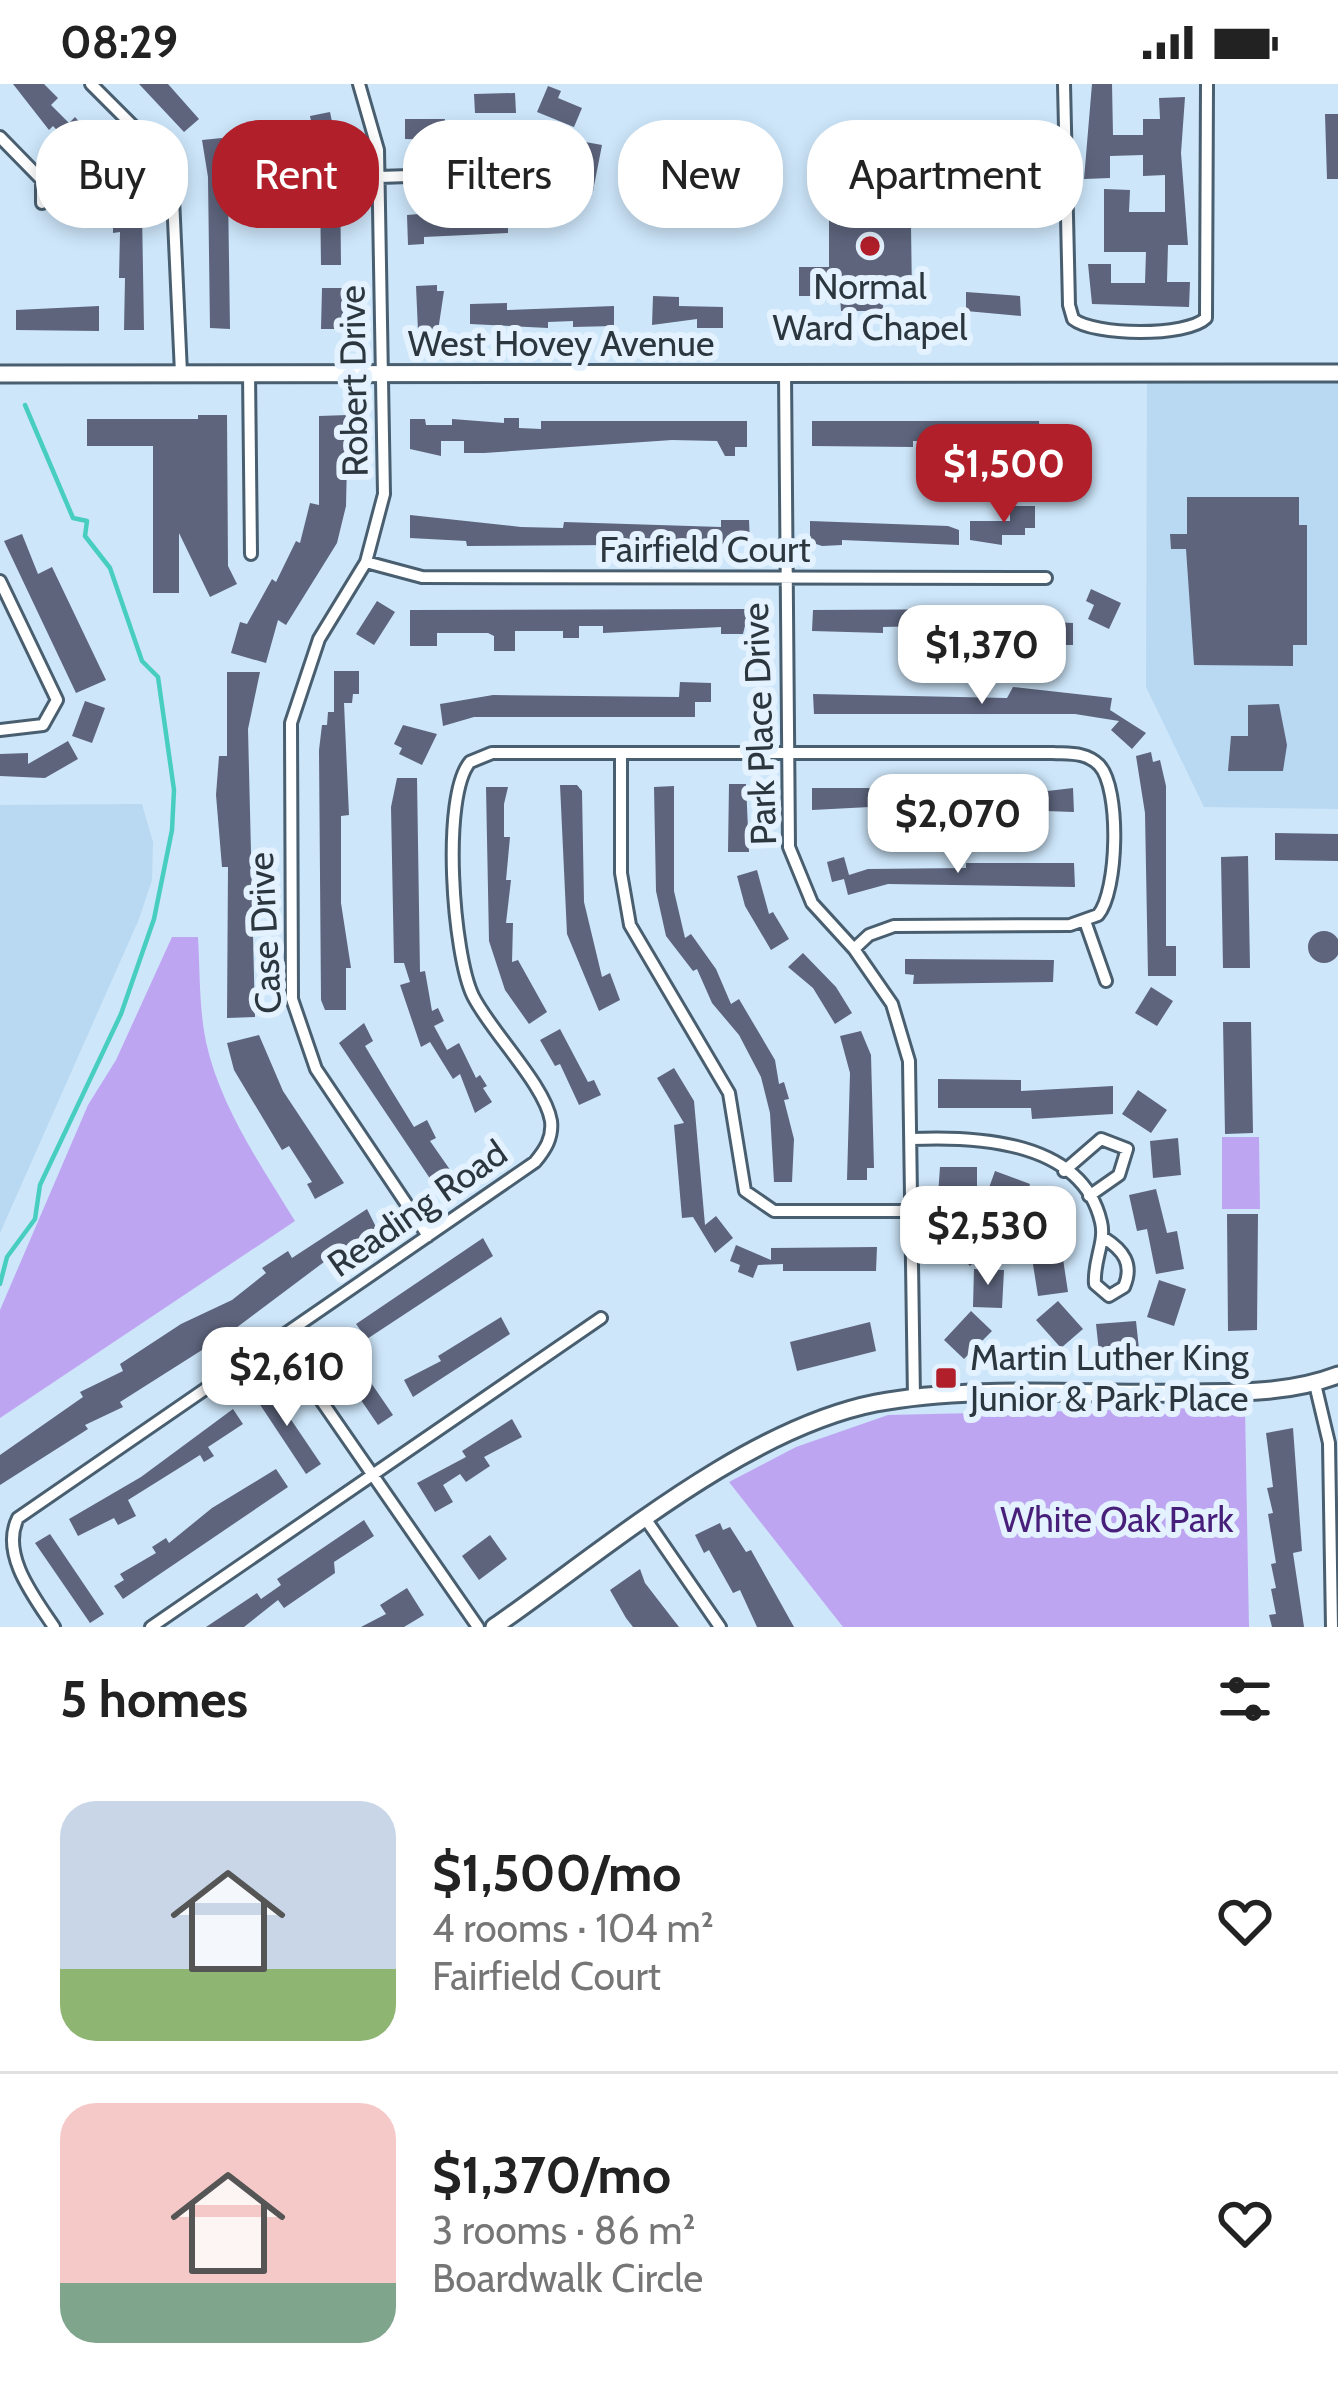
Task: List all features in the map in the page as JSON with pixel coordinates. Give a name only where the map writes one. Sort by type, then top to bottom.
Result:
[{"type":"street","points":[[91,84],[150,143],[172,176],[181,374]]},
{"type":"street","name":"Robert Drive","points":[[309,664],[366,562],[384,494],[380,176],[376,128],[358,84]]},
{"type":"street","points":[[1064,84],[1069,304],[1073,319],[1094,331],[1190,329],[1206,318],[1207,84]]},
{"type":"street","points":[[0,137],[36,173]]},
{"type":"street","points":[[380,176],[403,175]]},
{"type":"street","name":"Park Place Drive","points":[[785,373],[783,578],[789,847],[812,903],[883,989],[900,1024],[909,1061],[914,1398]]},
{"type":"street","name":"West Hovey Avenue","points":[[0,374],[1338,373]]},
{"type":"street","points":[[249,374],[251,554]]},
{"type":"street","name":"Fairfield Court","points":[[366,562],[422,577],[1046,578]]},
{"type":"street","points":[[0,581],[56,689],[51,718],[33,729],[0,730]]},
{"type":"street","name":"Case Drive","points":[[309,664],[289,745],[292,999],[316,1069],[428,1236]]},
{"type":"street","name":"Reading Road","points":[[55,1627],[10,1563],[7,1543],[13,1524],[535,1162],[551,1134],[547,1108],[470,990],[460,952],[454,799],[464,769],[492,753],[621,754]]},
{"type":"street","points":[[854,949],[869,935],[894,926],[1085,924],[1107,905],[1113,885],[1111,790],[1101,768],[1085,755],[621,754],[621,873],[630,925],[730,1093],[745,1191],[757,1204],[773,1211],[911,1211]]},
{"type":"street","points":[[1085,924],[1106,982]]},
{"type":"street","points":[[1064,1171],[1101,1138],[1126,1150],[1119,1175],[1089,1196]]},
{"type":"street","points":[[911,1139],[1006,1143],[1064,1171],[1089,1196],[1104,1238],[1124,1253],[1128,1266],[1124,1287],[1109,1296],[1095,1284],[1094,1261],[1104,1238]]},
{"type":"street","points":[[151,1627],[601,1318]]},
{"type":"street","points":[[280,1341],[478,1627]]},
{"type":"street","points":[[494,1627],[783,1432],[844,1410],[914,1398],[1264,1392],[1315,1384],[1338,1375]]},
{"type":"street","points":[[1315,1384],[1329,1443],[1332,1627]]},
{"type":"street","points":[[647,1521],[721,1627]]},
{"type":"shaded area","points":[[1147,382],[1338,382],[1338,809],[1204,807],[1146,687]]},
{"type":"shaded area","points":[[142,804],[153,842],[152,880],[0,1233],[0,805]]},
{"type":"green space","points":[[172,937],[198,937],[202,1016],[212,1066],[243,1135],[295,1221],[0,1418],[0,1310],[88,1105],[116,1060]]},
{"type":"green space","points":[[1222,1137],[1259,1137],[1260,1209],[1222,1209]]},
{"type":"green space","name":"White Oak Park","points":[[1245,1407],[1249,1627],[843,1627],[729,1482],[796,1447],[888,1415]]},
{"type":"building","points":[[13,84],[44,84],[58,98],[51,105],[66,120],[41,120]]},
{"type":"building","points":[[139,84],[168,84],[199,119],[188,129],[188,120],[173,120]]},
{"type":"building","points":[[1092,84],[1112,84],[1113,135],[1143,135],[1143,119],[1160,119],[1159,98],[1185,97],[1181,153],[1188,245],[1168,245],[1167,282],[1190,282],[1189,307],[1092,304],[1088,264],[1111,264],[1111,283],[1145,283],[1146,252],[1104,252],[1104,189],[1130,190],[1129,212],[1165,212],[1165,175],[1143,176],[1143,155],[1110,156],[1110,178],[1084,179]]},
{"type":"building","points":[[548,86],[561,91],[558,98],[582,108],[577,120],[557,120],[537,112]]},
{"type":"building","points":[[515,93],[516,113],[475,113],[474,94]]},
{"type":"building","points":[[330,112],[332,120],[311,120],[310,116]]},
{"type":"building","points":[[1325,114],[1338,114],[1338,179],[1327,179]]},
{"type":"building","points":[[212,139],[212,228],[229,228],[230,329],[210,328],[208,177],[202,140]]},
{"type":"building","points":[[594,144],[602,145],[594,186]]},
{"type":"building","points":[[113,228],[142,228],[144,330],[124,330],[120,232],[113,233]]},
{"type":"building","points":[[321,228],[341,228],[341,265],[321,265]]},
{"type":"building","points":[[407,228],[508,228],[508,233],[424,237],[424,244],[408,245]]},
{"type":"building","name":"Normal Ward Chapel","points":[[829,228],[911,228],[912,297],[883,297],[883,311],[841,311],[840,296],[799,296],[799,267],[829,267]]},
{"type":"building","points":[[437,285],[437,291],[444,291],[438,331],[418,331],[416,286]]},
{"type":"building","points":[[322,288],[343,288],[343,329],[321,329]]},
{"type":"building","points":[[966,292],[1020,296],[1021,316],[966,311]]},
{"type":"building","points":[[653,296],[679,297],[679,306],[723,307],[723,328],[697,328],[697,319],[652,325]]},
{"type":"building","points":[[507,303],[507,310],[614,306],[614,326],[573,327],[573,321],[548,322],[548,328],[470,324],[470,304]]},
{"type":"building","points":[[99,306],[99,331],[16,330],[16,310]]},
{"type":"building","points":[[198,415],[227,415],[228,566],[237,584],[210,597],[179,533],[179,593],[153,593],[153,446],[87,446],[87,419],[198,419]]},
{"type":"building","points":[[348,415],[346,506],[337,543],[286,625],[278,620],[266,663],[231,653],[240,622],[247,624],[272,579],[276,582],[296,541],[300,543],[310,503],[319,505],[319,416]]},
{"type":"building","points":[[504,418],[519,418],[519,428],[541,429],[541,421],[747,421],[747,447],[735,447],[735,456],[725,456],[717,441],[672,440],[484,453],[464,453],[464,441],[441,441],[441,456],[410,449],[410,419],[425,419],[426,425],[452,425],[452,419],[504,423]]},
{"type":"building","points":[[812,421],[1039,421],[1040,435],[1034,443],[1005,444],[1005,436],[966,443],[966,436],[945,435],[945,442],[913,441],[913,447],[812,446]]},
{"type":"building","points":[[1187,497],[1299,497],[1299,525],[1307,525],[1307,645],[1293,645],[1293,666],[1194,665],[1186,549],[1171,549],[1170,534],[1187,534]]},
{"type":"building","points":[[1010,506],[1035,506],[1035,528],[1025,528],[1025,535],[1002,535],[1002,545],[970,540],[970,521],[1010,521]]},
{"type":"building","points":[[410,515],[563,528],[564,522],[721,527],[721,520],[749,520],[750,544],[467,546],[466,541],[410,538]]},
{"type":"building","points":[[810,521],[948,526],[959,530],[959,545],[842,540],[842,545],[822,546],[810,542]]},
{"type":"building","points":[[22,534],[38,574],[52,567],[106,680],[76,693],[4,541]]},
{"type":"building","points":[[1091,589],[1121,603],[1109,629],[1088,619],[1094,605],[1086,601]]},
{"type":"building","points":[[377,601],[395,612],[374,645],[356,634]]},
{"type":"building","points":[[749,609],[743,634],[721,634],[721,627],[603,633],[603,626],[579,626],[579,638],[563,638],[563,631],[515,631],[515,651],[494,651],[494,636],[488,633],[437,633],[437,646],[410,646],[410,610]]},
{"type":"building","points":[[996,609],[997,629],[959,634],[927,633],[927,626],[883,627],[883,633],[812,631],[813,610]]},
{"type":"building","points":[[1005,620],[1073,623],[1073,645],[1005,645]]},
{"type":"building","points":[[334,671],[359,671],[359,694],[353,694],[352,703],[344,703],[349,815],[341,816],[341,903],[351,968],[346,968],[346,1010],[325,1010],[321,1000],[319,750],[322,725],[327,725],[328,712],[334,712]]},
{"type":"building","points":[[227,672],[260,672],[248,729],[255,1017],[227,1018],[228,867],[222,867],[216,795],[219,756],[227,756]]},
{"type":"building","points":[[680,682],[711,683],[711,702],[695,702],[695,717],[474,717],[443,726],[440,704],[493,695],[679,697]]},
{"type":"building","points":[[1013,687],[1112,698],[1110,710],[1146,733],[1132,749],[1111,730],[1119,721],[1075,714],[814,714],[813,694],[1007,698]]},
{"type":"building","points":[[85,701],[105,708],[92,743],[72,736]]},
{"type":"building","points":[[1279,704],[1287,745],[1283,771],[1228,771],[1231,736],[1248,736],[1248,705]]},
{"type":"building","points":[[403,725],[437,734],[422,765],[399,754],[402,748],[394,744]]},
{"type":"building","points":[[68,741],[78,759],[45,778],[0,776],[0,754],[28,753],[28,764]]},
{"type":"building","points":[[1151,752],[1153,762],[1160,760],[1166,786],[1166,946],[1176,946],[1176,976],[1148,976],[1145,813],[1136,756]]},
{"type":"building","points":[[397,778],[417,778],[420,972],[425,971],[432,1011],[438,1008],[444,1021],[434,1026],[447,1050],[459,1043],[476,1078],[480,1075],[487,1086],[483,1088],[492,1102],[475,1113],[460,1074],[453,1079],[430,1042],[421,1047],[400,985],[410,982],[404,963],[394,963],[391,807]]},
{"type":"building","points":[[729,784],[746,784],[749,852],[728,852]]},
{"type":"building","points":[[560,785],[577,785],[582,791],[584,902],[602,977],[610,973],[620,1000],[599,1011],[567,934]]},
{"type":"building","points":[[674,786],[674,891],[685,938],[691,934],[716,969],[731,1004],[739,999],[775,1060],[779,1084],[784,1082],[789,1099],[784,1100],[794,1139],[792,1182],[774,1182],[770,1113],[761,1077],[739,1035],[712,1003],[697,969],[693,971],[666,936],[656,891],[654,787]]},
{"type":"building","points":[[1022,786],[1022,794],[1073,788],[1074,812],[889,806],[812,810],[812,788],[944,788],[944,792],[966,793],[966,788]]},
{"type":"building","points":[[486,787],[508,787],[504,837],[510,837],[506,923],[513,923],[512,962],[518,960],[547,1012],[529,1024],[505,990],[489,941]]},
{"type":"building","points":[[1275,833],[1338,834],[1338,861],[1275,860]]},
{"type":"building","points":[[1248,856],[1250,968],[1223,968],[1221,857]]},
{"type":"building","points":[[844,857],[849,875],[868,869],[966,868],[966,863],[1074,863],[1075,887],[888,884],[848,895],[844,879],[832,882],[827,862]]},
{"type":"building","points":[[757,870],[769,914],[773,912],[789,939],[771,950],[745,906],[737,876]]},
{"type":"building","points":[[1324,931],[1335,936],[1339,953],[1335,958],[1324,963],[1313,958],[1308,947],[1313,936]]},
{"type":"building","points":[[803,953],[836,987],[852,1013],[835,1024],[813,988],[788,967]]},
{"type":"building","points":[[905,959],[1054,960],[1053,982],[913,984],[914,975],[905,974]]},
{"type":"building","points":[[1151,987],[1173,1001],[1157,1026],[1135,1013]]},
{"type":"building","points":[[1223,1022],[1251,1022],[1253,1133],[1225,1134]]},
{"type":"building","points":[[364,1023],[373,1041],[365,1046],[414,1127],[427,1120],[436,1138],[430,1141],[453,1174],[435,1186],[339,1043]]},
{"type":"building","points":[[560,1029],[588,1082],[594,1080],[601,1095],[579,1105],[560,1064],[555,1066],[540,1040]]},
{"type":"building","points":[[861,1031],[871,1055],[874,1168],[867,1168],[867,1180],[847,1180],[850,1073],[840,1036]]},
{"type":"building","points":[[259,1035],[283,1091],[344,1183],[315,1199],[307,1184],[312,1182],[289,1146],[282,1150],[234,1070],[227,1043]]},
{"type":"building","points":[[674,1068],[694,1101],[705,1225],[716,1216],[733,1238],[715,1253],[693,1217],[682,1218],[674,1125],[684,1123],[657,1078]]},
{"type":"building","points":[[938,1079],[1021,1080],[1021,1091],[1113,1086],[1113,1114],[1032,1119],[1031,1108],[938,1108]]},
{"type":"building","points":[[1138,1090],[1167,1110],[1151,1133],[1122,1114]]},
{"type":"building","points":[[1178,1138],[1181,1175],[1153,1178],[1150,1141]]},
{"type":"building","points":[[940,1167],[977,1167],[977,1196],[938,1195]]},
{"type":"building","points":[[995,1171],[1030,1184],[1020,1212],[985,1199]]},
{"type":"building","points":[[1156,1189],[1167,1233],[1177,1231],[1184,1269],[1156,1274],[1147,1229],[1137,1231],[1129,1195]]},
{"type":"building","points":[[1048,1201],[1069,1233],[1060,1239],[1068,1292],[1038,1296],[1032,1258],[1048,1256],[1023,1217]]},
{"type":"building","points":[[367,1209],[378,1231],[340,1250],[232,1331],[120,1402],[123,1407],[85,1425],[88,1429],[0,1485],[0,1455],[83,1397],[80,1392],[123,1371],[120,1364],[181,1324],[232,1300],[266,1273],[262,1268],[288,1251],[292,1258]]},
{"type":"building","points":[[1227,1214],[1258,1214],[1257,1330],[1228,1331]]},
{"type":"building","points":[[965,1218],[991,1246],[970,1266],[944,1238]]},
{"type":"building","points":[[483,1238],[493,1256],[367,1339],[356,1324]]},
{"type":"building","points":[[736,1245],[771,1260],[771,1248],[877,1247],[876,1271],[783,1271],[783,1264],[758,1265],[753,1278],[738,1272],[740,1265],[730,1261]]},
{"type":"building","points":[[974,1269],[1004,1270],[1002,1308],[973,1307]]},
{"type":"building","points":[[1159,1280],[1186,1289],[1174,1326],[1147,1317]]},
{"type":"building","points":[[1058,1301],[1083,1329],[1061,1348],[1036,1320]]},
{"type":"building","points":[[971,1311],[992,1331],[964,1359],[944,1340]]},
{"type":"building","points":[[501,1317],[510,1334],[413,1397],[404,1380],[441,1361],[438,1356]]},
{"type":"building","points":[[1136,1321],[1139,1349],[1099,1352],[1096,1324]]},
{"type":"building","points":[[870,1322],[876,1351],[797,1371],[790,1342]]},
{"type":"building","points":[[339,1336],[393,1415],[378,1425],[324,1346]]},
{"type":"building","points":[[267,1384],[321,1464],[306,1474],[253,1394]]},
{"type":"building","points":[[233,1409],[243,1424],[208,1447],[214,1456],[204,1462],[200,1455],[128,1500],[136,1516],[118,1525],[114,1518],[78,1536],[69,1519],[141,1477]]},
{"type":"building","points":[[512,1419],[522,1437],[484,1457],[490,1466],[466,1482],[460,1474],[443,1485],[453,1502],[435,1512],[417,1483],[466,1457],[462,1451]]},
{"type":"building","points":[[1293,1428],[1302,1551],[1293,1553],[1304,1627],[1272,1627],[1269,1615],[1276,1614],[1271,1589],[1276,1588],[1271,1564],[1276,1563],[1268,1514],[1273,1513],[1267,1488],[1273,1487],[1266,1433]]},
{"type":"building","points":[[276,1469],[288,1487],[123,1599],[114,1586],[124,1580],[120,1574],[156,1553],[152,1547],[166,1538],[169,1543],[212,1508]]},
{"type":"building","points":[[364,1520],[374,1536],[334,1562],[335,1573],[284,1608],[278,1600],[244,1627],[206,1627],[257,1593],[261,1599],[281,1585],[277,1579]]},
{"type":"building","points":[[720,1523],[723,1530],[730,1527],[746,1552],[751,1550],[794,1627],[757,1627],[740,1590],[733,1593],[709,1550],[704,1553],[695,1535]]},
{"type":"building","points":[[50,1534],[104,1614],[90,1623],[35,1543]]},
{"type":"building","points":[[490,1535],[507,1559],[479,1580],[462,1556]]},
{"type":"building","points":[[640,1569],[645,1583],[679,1627],[633,1627],[626,1618],[610,1590]]},
{"type":"building","points":[[407,1588],[424,1615],[404,1627],[361,1627],[386,1614],[380,1605]]},
{"type":"waterway","points":[[0,1284],[7,1257],[35,1219],[40,1185],[121,1014],[154,919],[172,830],[174,790],[158,677],[142,661],[110,568],[85,536],[87,521],[73,518],[25,405]]},
{"type":"place","name":"Normal Ward Chapel","points":[[870,246]]},
{"type":"place","name":"Martin Luther King Junior & Park Place","points":[[946,1378]]}]
